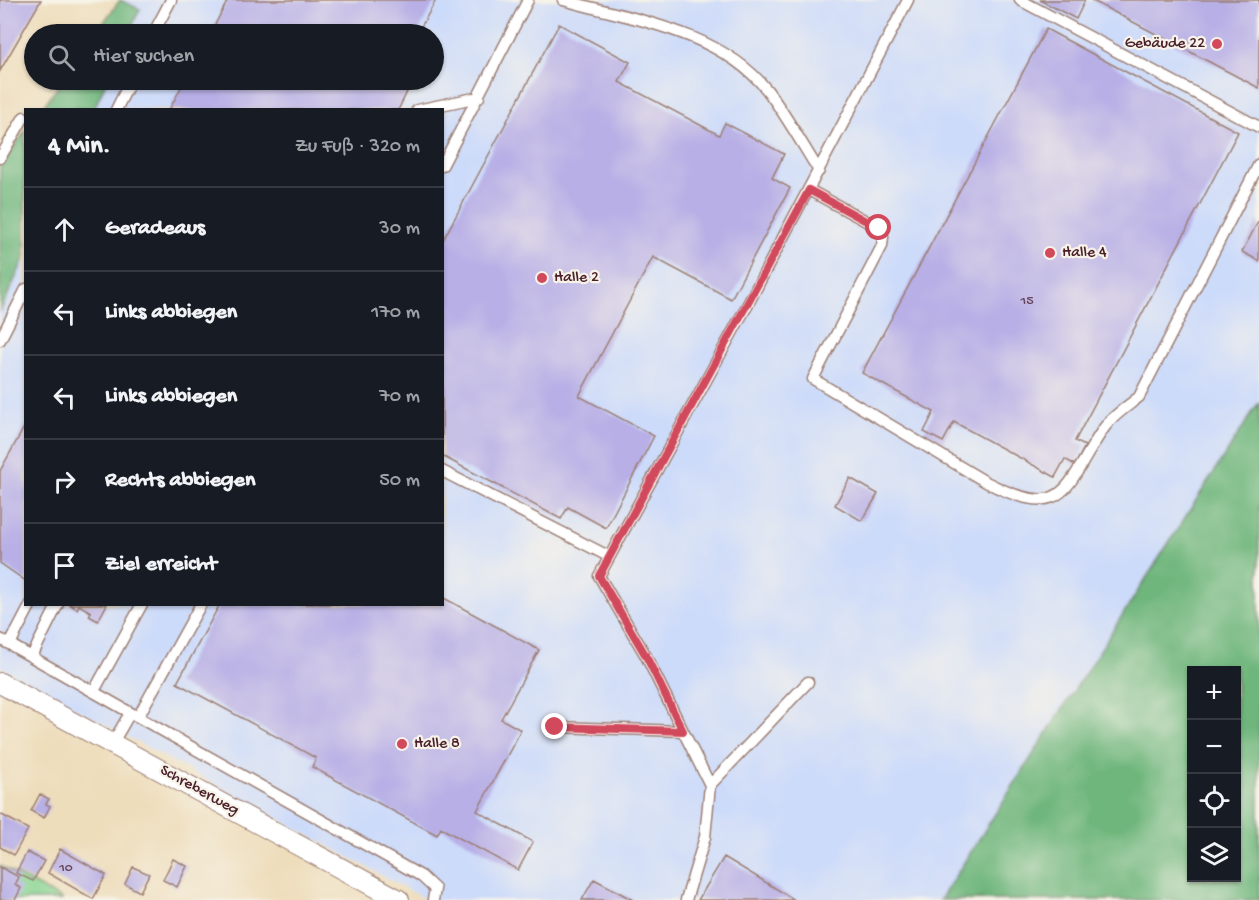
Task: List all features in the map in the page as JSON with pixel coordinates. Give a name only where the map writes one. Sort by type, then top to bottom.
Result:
[{"type":"street","name":"Schreberweg","points":[[0,683],[399,900]]},
{"type":"lane","points":[[158,24],[171,0]]},
{"type":"lane","points":[[444,162],[528,0]]},
{"type":"lane","points":[[563,0],[582,2],[697,40],[733,60],[766,89],[819,171]]},
{"type":"lane","points":[[686,900],[705,837],[710,785],[646,656],[599,576],[809,190],[908,0]]},
{"type":"lane","points":[[1020,0],[1259,126]]},
{"type":"lane","points":[[117,108],[126,90]]},
{"type":"lane","points":[[427,108],[479,97]]},
{"type":"lane","points":[[0,158],[24,117]]},
{"type":"lane","points":[[809,190],[879,228],[883,237],[882,246],[813,379],[986,482],[1013,495],[1040,501],[1060,493],[1074,478],[1106,425],[1139,397],[1259,164]]},
{"type":"lane","points":[[0,340],[24,293]]},
{"type":"lane","points":[[444,472],[608,556]]},
{"type":"lane","points":[[30,606],[5,641],[421,876],[435,889],[433,900]]},
{"type":"lane","points":[[32,656],[57,606]]},
{"type":"lane","points":[[94,691],[141,606]]},
{"type":"lane","points":[[112,744],[134,715],[200,606]]},
{"type":"lane","points":[[710,785],[808,682]]},
{"type":"lane","points":[[555,727],[683,731]]},
{"type":"shaded area","points":[[120,0],[1259,0],[1259,402],[940,900],[427,900],[0,667],[0,312],[24,259],[24,606],[444,606],[444,108],[94,108],[103,90],[444,90],[444,24],[133,24],[140,9]]},
{"type":"green space","points":[[120,0],[140,9],[133,24],[102,24]]},
{"type":"green space","points":[[55,90],[103,90],[94,108],[42,108]]},
{"type":"green space","points":[[24,132],[24,259],[0,312],[0,167]]},
{"type":"green space","points":[[1259,402],[1259,900],[940,900]]},
{"type":"green space","points":[[0,866],[63,900],[0,900]]},
{"type":"building","points":[[0,0],[41,0],[27,24],[24,24],[24,29],[0,71]]},
{"type":"building","points":[[228,0],[436,0],[423,24],[215,24]]},
{"type":"building","points":[[1040,0],[1085,0],[1076,19]]},
{"type":"building","name":"Gebäude 22","points":[[1091,0],[1259,0],[1259,88]]},
{"type":"building","name":"Halle 2","points":[[559,24],[630,62],[619,82],[719,135],[725,123],[784,154],[772,178],[790,188],[731,299],[653,257],[579,396],[654,436],[606,528],[568,507],[561,519],[444,457],[444,238]]},
{"type":"building","name":"Halle 4","points":[[1046,29],[1238,132],[1075,441],[1085,446],[1075,465],[1065,459],[1055,477],[954,422],[943,442],[924,432],[934,412],[862,373]]},
{"type":"building","points":[[180,90],[403,90],[407,92],[399,108],[170,108]]},
{"type":"building","points":[[1259,220],[1259,261],[1242,252]]},
{"type":"building","points":[[24,428],[24,580],[0,563],[0,471]]},
{"type":"building","points":[[850,478],[878,494],[862,521],[835,505]]},
{"type":"building","name":"Halle 8","points":[[444,598],[539,650],[501,719],[521,730],[477,811],[533,842],[518,870],[441,828],[437,835],[312,767],[316,758],[177,683],[219,606],[444,606]]},
{"type":"building","points":[[81,606],[106,606],[98,621],[89,616],[91,612]]},
{"type":"building","points":[[40,794],[49,799],[46,804],[50,806],[44,818],[31,811]]},
{"type":"building","points":[[0,814],[28,829],[14,855],[0,847]]},
{"type":"building","points":[[60,849],[106,875],[93,899],[48,873]]},
{"type":"building","points":[[27,852],[44,861],[33,881],[16,873]]},
{"type":"building","points":[[724,857],[795,900],[698,900]]},
{"type":"building","points":[[173,859],[187,866],[177,887],[163,880]]},
{"type":"building","points":[[0,867],[19,877],[15,885],[21,888],[15,900],[0,900]]},
{"type":"building","points":[[133,867],[149,874],[140,892],[125,884]]},
{"type":"building","points":[[594,879],[633,900],[582,900]]},
{"type":"place","name":"Gebäude 22","points":[[1217,44]]},
{"type":"place","name":"Halle 4","points":[[1050,253]]},
{"type":"place","name":"Halle 2","points":[[542,278]]},
{"type":"place","name":"Halle 8","points":[[402,744]]},
{"type":"route","points":[[555,727],[683,731],[646,656],[599,576],[809,190],[879,228]]}]
